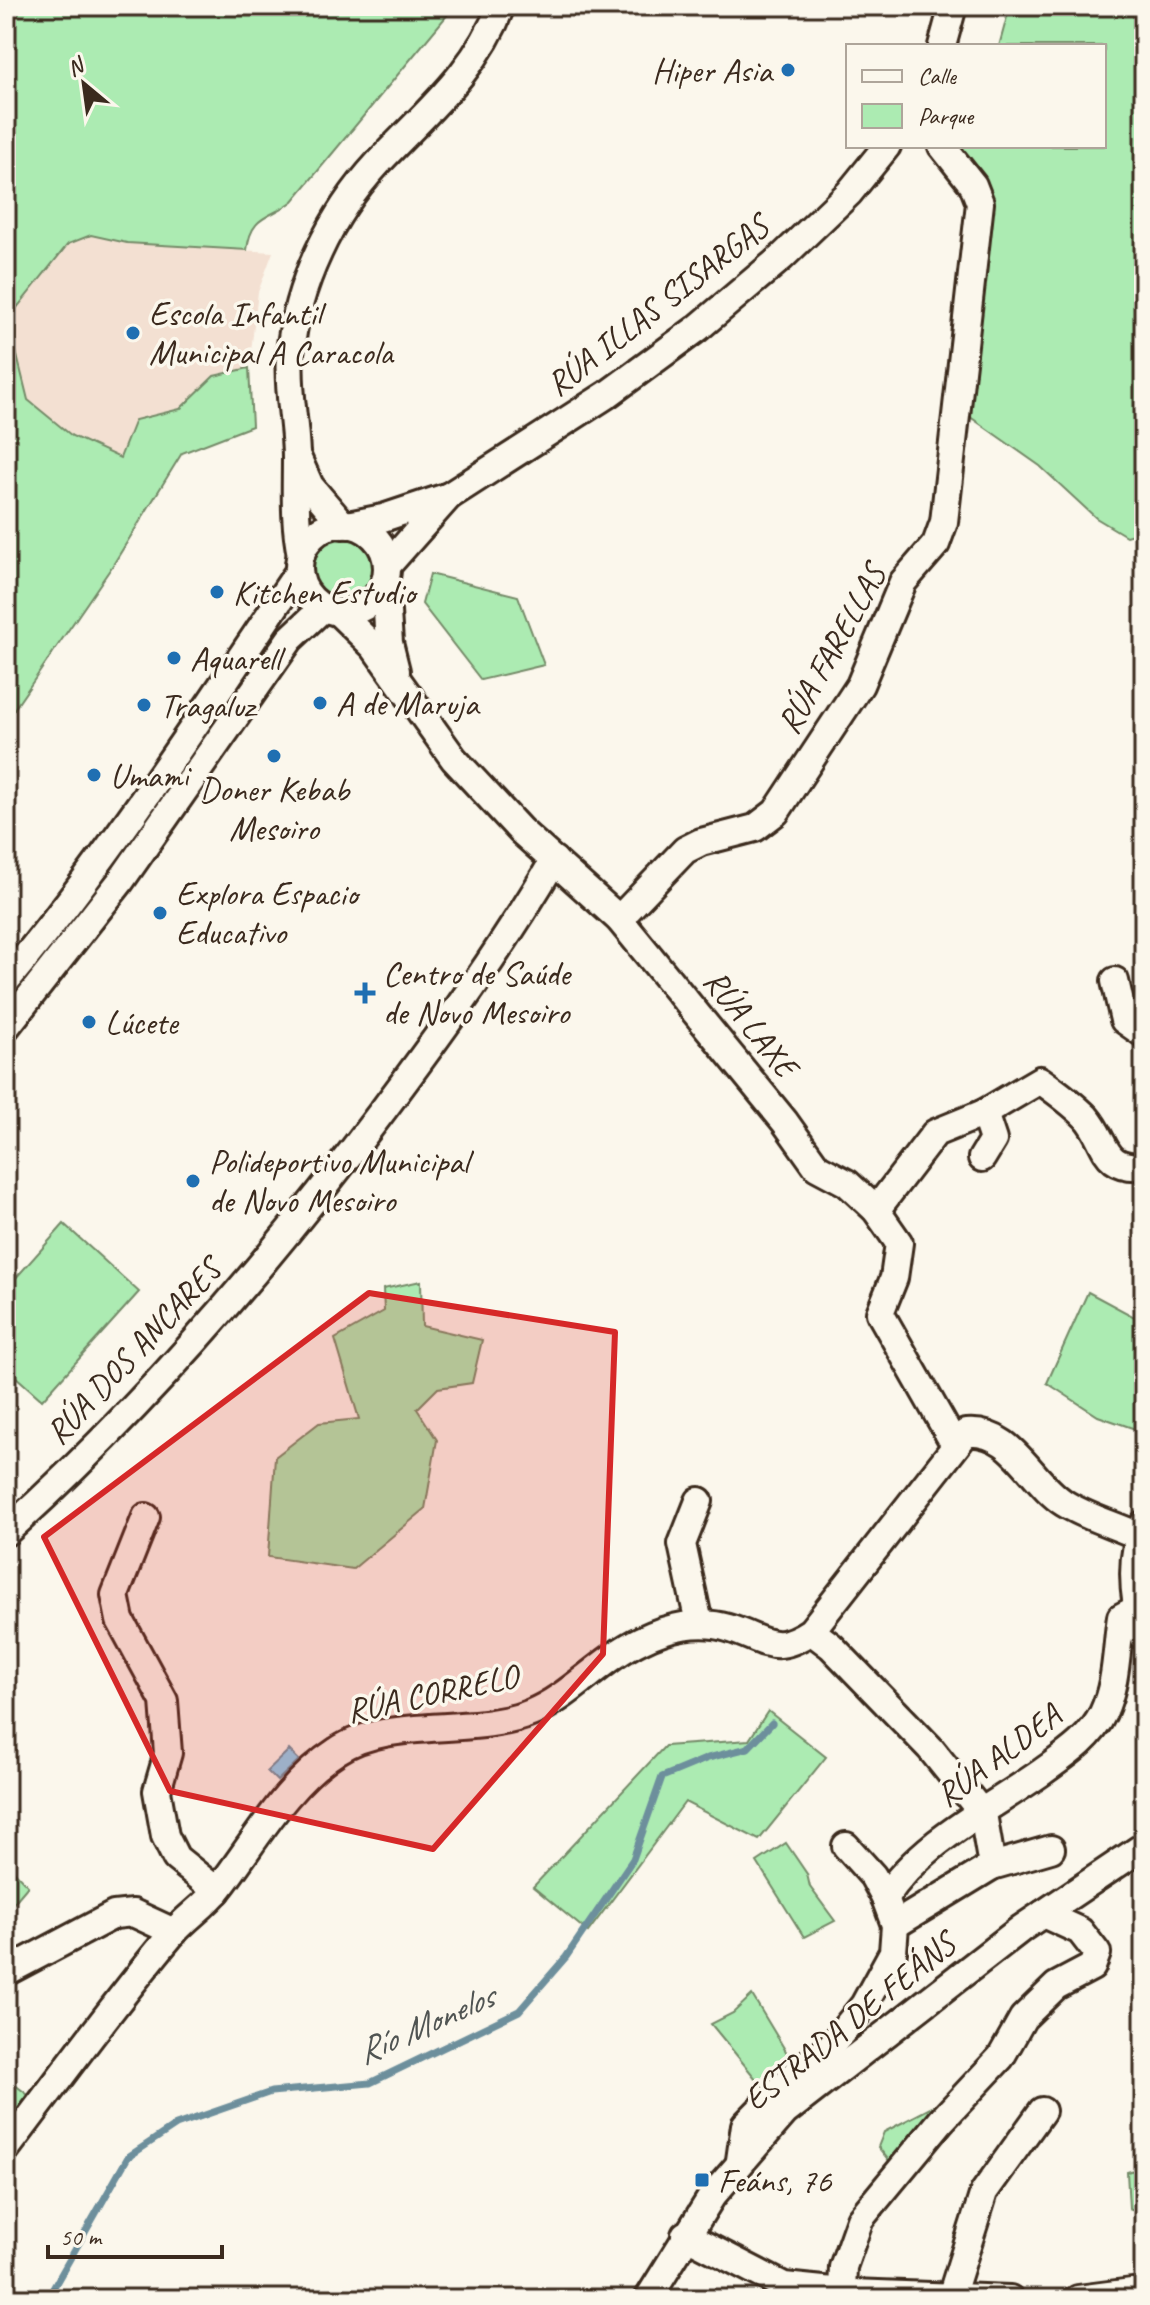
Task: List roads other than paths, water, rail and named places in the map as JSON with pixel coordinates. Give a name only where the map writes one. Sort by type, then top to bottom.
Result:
[{"type":"street","points":[[330,610],[302,586],[294,524],[296,456],[290,354],[302,298],[322,245],[356,189],[451,89],[490,36],[501,6]]},
{"type":"street","points":[[943,44],[953,6]]},
{"type":"street","name":"RÚA ILLAS SISARGAS","points":[[346,525],[383,518],[449,496],[608,394],[698,328],[782,257],[838,204],[885,148]]},
{"type":"street","name":"RÚA FARELLAS","points":[[619,919],[685,850],[701,842],[755,828],[776,812],[860,685],[903,582],[936,544],[944,522],[980,203],[973,185],[944,148]]},
{"type":"street","points":[[6,1027],[120,882],[276,658],[330,610],[367,605],[386,574],[375,538],[346,525],[310,486],[296,456]]},
{"type":"street","name":"RÚA ILLAS SISARGAS","points":[[386,574],[449,496]]},
{"type":"street","points":[[6,981],[155,783],[300,563],[307,542],[319,532],[346,525]]},
{"type":"street","name":"RÚA LAXE","points":[[386,574],[389,643],[398,678]]},
{"type":"street","name":"RÚA LAXE","points":[[330,610],[374,647],[454,759],[521,831],[619,919],[785,1122],[817,1167],[847,1183],[876,1210],[899,1243],[894,1278],[880,1313],[955,1445]]},
{"type":"street","name":"RÚA DOS ANCARES","points":[[6,1532],[115,1427],[292,1229],[456,1013],[554,860]]},
{"type":"street","points":[[1115,981],[1124,1020],[1144,1034]]},
{"type":"street","points":[[876,1210],[935,1133],[984,1113],[1040,1080],[1088,1120],[1109,1157],[1125,1168],[1144,1166]]},
{"type":"street","points":[[982,1158],[993,1140],[984,1113]]},
{"type":"street","points":[[992,1866],[983,1814],[930,1748],[831,1646],[811,1631],[955,1445],[966,1433],[981,1432],[999,1438],[1063,1502],[1141,1530],[1134,1581],[1136,1609],[1144,1637]]},
{"type":"street","points":[[699,1501],[682,1544],[699,1623]]},
{"type":"street","points":[[146,1517],[115,1595],[120,1620],[164,1701],[168,1753],[157,1791],[165,1836],[176,1858],[217,1891]]},
{"type":"street","name":"RÚA ALDEA","points":[[885,1898],[903,1871],[1076,1747],[1102,1716],[1114,1683],[1121,1617],[1136,1609]]},
{"type":"street","name":"RÚA CORRELO","points":[[6,2149],[174,1932],[217,1891],[308,1773],[337,1750],[373,1736],[504,1721],[531,1713],[558,1699],[591,1669],[640,1640],[668,1629],[699,1623],[727,1627],[770,1645],[782,1646],[811,1631]]},
{"type":"street","points":[[740,2160],[745,2125],[797,2072],[830,2047],[864,2005],[893,1952],[895,1925],[885,1898],[873,1876],[846,1846]]},
{"type":"street","name":"ESTRADA DE FEÁNS","points":[[648,2299],[685,2235],[740,2160],[785,2112],[1043,1914],[1144,1846]]},
{"type":"street","points":[[895,1925],[992,1866],[1051,1849]]},
{"type":"street","points":[[6,1972],[114,1915],[133,1913],[174,1932]]},
{"type":"street","points":[[842,2292],[843,2267],[860,2219],[941,2121],[1001,2057],[1023,2018],[1056,1986],[1092,1967],[1097,1953],[1080,1931],[1043,1914]]},
{"type":"street","points":[[951,2297],[984,2192],[1042,2111]]},
{"type":"street","points":[[685,2235],[784,2286],[842,2292],[1010,2299]]},
{"type":"street","points":[[1078,2299],[1132,2292],[1144,2295]]},
{"type":"water","points":[[289,1750],[299,1760],[277,1781],[267,1771]]},
{"type":"waterway","name":"Río Monelos","points":[[47,2299],[128,2157],[176,2125],[271,2092],[370,2083],[519,2011],[566,1957],[633,1859],[662,1777],[708,1758],[748,1748],[772,1723]]},
{"type":"place","name":"Hiper Asia","points":[[788,70]]},
{"type":"place","name":"Escola Infantil Municipal A Caracola","points":[[133,333]]},
{"type":"place","name":"Kitchen Estudio","points":[[217,592]]},
{"type":"place","name":"Aquarell","points":[[174,658]]},
{"type":"place","name":"A de Maruja","points":[[320,703]]},
{"type":"place","name":"Tragaluz","points":[[144,705]]},
{"type":"place","name":"Doner Kebab Mesoiro","points":[[274,756]]},
{"type":"place","name":"Umami","points":[[94,775]]},
{"type":"place","name":"Explora Espacio Educativo","points":[[160,913]]},
{"type":"place","name":"Centro de Saúde de Novo Mesoiro","points":[[365,993]]},
{"type":"place","name":"Lúcete","points":[[89,1022]]},
{"type":"place","name":"Polideportivo Municipal de Novo Mesoiro","points":[[193,1181]]},
{"type":"place","name":"Feáns, 76","points":[[702,2180]]}]
